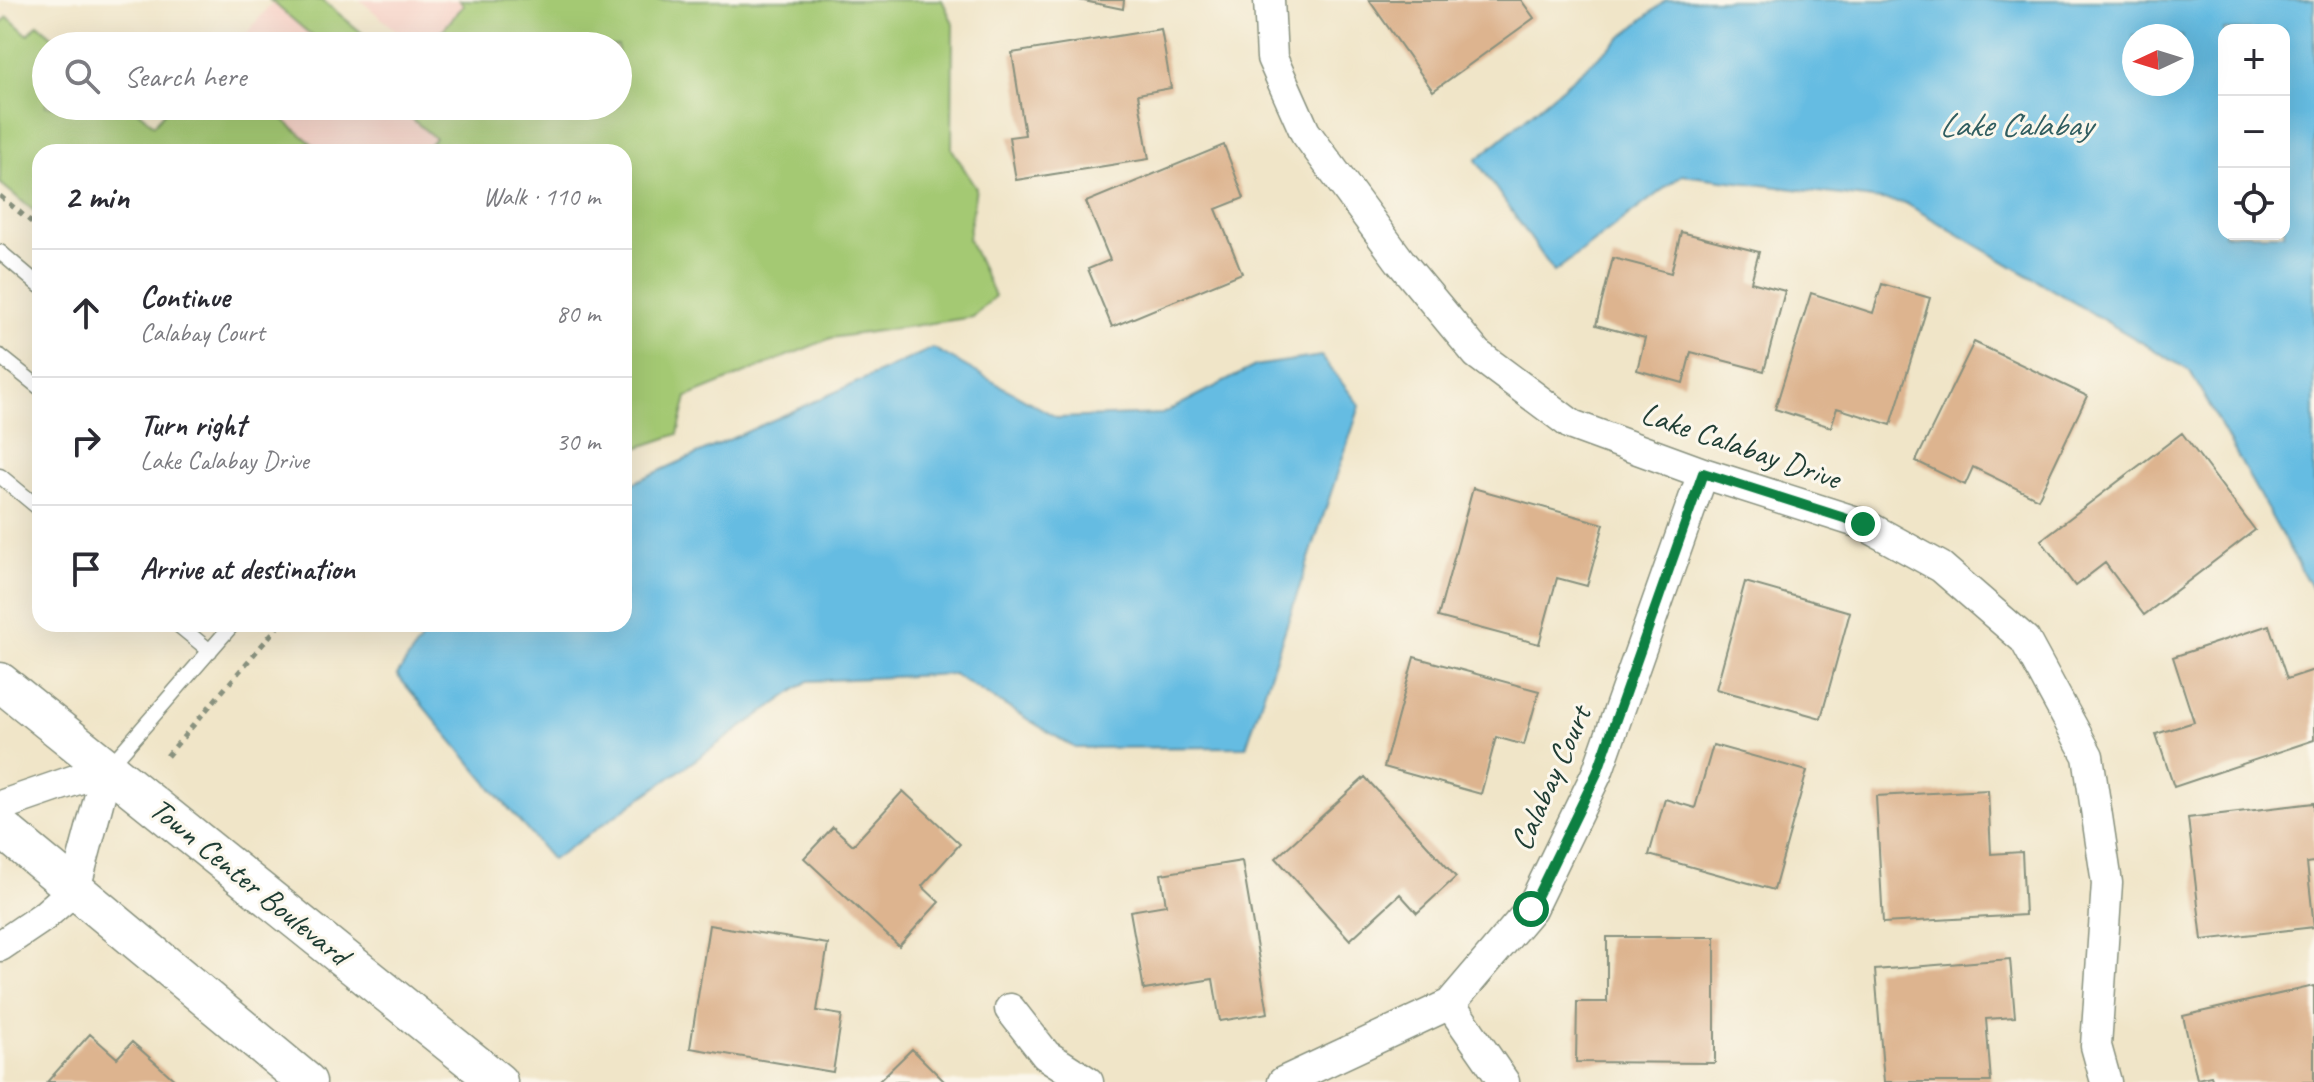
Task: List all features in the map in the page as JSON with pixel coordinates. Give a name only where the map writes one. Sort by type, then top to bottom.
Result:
[{"type":"street","name":"Lake Calabay Drive","points":[[1269,0],[1272,58],[1305,132],[1400,261],[1477,354],[1572,425],[1703,473],[1863,524],[1941,567],[2025,640],[2088,756],[2107,883],[2096,1046],[2106,1082]]},
{"type":"street","name":"Calabay Court","points":[[1283,1082],[1450,1004],[1531,909],[1597,773],[1703,473]]},
{"type":"street","name":"Town Center Boulevard","points":[[0,682],[498,1082]]},
{"type":"street","points":[[0,806],[107,769]]},
{"type":"street","points":[[0,946],[43,917],[75,889],[107,769]]},
{"type":"street","points":[[0,827],[307,1082]]},
{"type":"street","points":[[1450,1004],[1504,1082]]},
{"type":"street","points":[[1010,1009],[1046,1055],[1088,1082]]},
{"type":"lane","points":[[0,252],[32,279]]},
{"type":"lane","points":[[0,356],[32,382]]},
{"type":"lane","points":[[0,476],[32,502]]},
{"type":"lane","points":[[187,632],[210,651]]},
{"type":"lane","points":[[107,769],[226,632]]},
{"type":"path","points":[[0,196],[32,222]]},
{"type":"path","points":[[167,756],[273,632]]},
{"type":"shaded area","points":[[360,0],[459,0],[464,4],[441,32],[398,32]]},
{"type":"shaded area","points":[[272,3],[307,32],[248,32]]},
{"type":"shaded area","points":[[284,120],[413,120],[435,138],[430,144],[312,144]]},
{"type":"green space","points":[[270,0],[322,0],[361,32],[308,32]]},
{"type":"green space","points":[[459,0],[942,0],[953,23],[952,149],[976,188],[968,239],[995,296],[973,317],[831,338],[687,397],[678,434],[632,450],[632,144],[430,144],[435,138],[413,120],[632,120],[632,32],[441,32],[464,5]]},
{"type":"green space","points":[[8,17],[28,35],[38,24],[47,32],[32,32],[32,120],[148,120],[154,125],[158,120],[284,120],[312,144],[32,144],[32,209],[0,183],[0,24]]},
{"type":"water","name":"Lake Calabay","points":[[1666,0],[2314,0],[2314,593],[2190,371],[1905,203],[1682,175],[1554,272],[1476,160]]},
{"type":"water","points":[[933,348],[1058,418],[1162,414],[1255,366],[1321,356],[1360,406],[1246,747],[1075,748],[953,674],[808,681],[552,860],[397,675],[427,632],[632,632],[632,483]]},
{"type":"building","points":[[1079,0],[1124,0],[1123,9]]},
{"type":"building","points":[[1369,0],[1521,0],[1534,18],[1433,91]]},
{"type":"building","points":[[1161,29],[1171,88],[1138,94],[1149,159],[1016,180],[1009,137],[1025,135],[1012,53]]},
{"type":"building","points":[[1224,145],[1244,198],[1216,209],[1242,273],[1112,327],[1088,269],[1110,260],[1086,202]]},
{"type":"building","points":[[1681,232],[1759,252],[1751,282],[1785,291],[1764,371],[1691,352],[1683,383],[1637,370],[1645,338],[1596,325],[1613,258],[1671,273]]},
{"type":"building","points":[[1882,284],[1930,298],[1891,425],[1837,408],[1831,427],[1775,409],[1811,293],[1873,313]]},
{"type":"building","points":[[1974,342],[2087,396],[2038,499],[1973,467],[1965,485],[1916,461]]},
{"type":"building","points":[[2182,433],[2255,530],[2144,615],[2105,563],[2075,586],[2041,540]]},
{"type":"building","points":[[1473,488],[1604,524],[1587,586],[1557,578],[1539,644],[1438,617]]},
{"type":"building","points":[[1745,582],[1850,612],[1821,718],[1716,689]]},
{"type":"building","points":[[2269,625],[2287,679],[2314,670],[2314,740],[2174,787],[2156,734],[2194,722],[2173,657]]},
{"type":"building","points":[[1414,657],[1539,691],[1524,745],[1496,737],[1481,794],[1384,767]]},
{"type":"building","points":[[1713,745],[1807,771],[1774,890],[1649,855],[1665,799],[1695,808]]},
{"type":"building","points":[[1365,777],[1456,877],[1417,913],[1400,894],[1350,940],[1276,858]]},
{"type":"building","points":[[1988,790],[1991,854],[2022,852],[2025,915],[1883,923],[1876,796]]},
{"type":"building","points":[[903,791],[960,844],[922,886],[939,902],[899,946],[804,858],[833,827],[853,845]]},
{"type":"building","points":[[2314,803],[2314,862],[2307,863],[2314,927],[2202,940],[2188,818]]},
{"type":"building","points":[[1242,861],[1268,1013],[1220,1021],[1213,979],[1144,990],[1130,911],[1166,905],[1161,874]]},
{"type":"building","points":[[709,925],[828,944],[817,1011],[842,1015],[833,1072],[690,1048]]},
{"type":"building","points":[[1607,937],[1715,937],[1715,1063],[1576,1062],[1577,1002],[1607,1002]]},
{"type":"building","points":[[2010,959],[2015,1017],[1986,1019],[1991,1082],[1884,1082],[1875,970]]},
{"type":"building","points":[[2314,986],[2314,1082],[2213,1082],[2211,1076],[2197,1079],[2183,1016]]},
{"type":"building","points":[[90,1034],[117,1058],[132,1042],[177,1082],[47,1082]]},
{"type":"building","points":[[912,1049],[945,1082],[878,1082]]},
{"type":"route","points":[[1531,909],[1597,773],[1703,473],[1863,524]]}]
